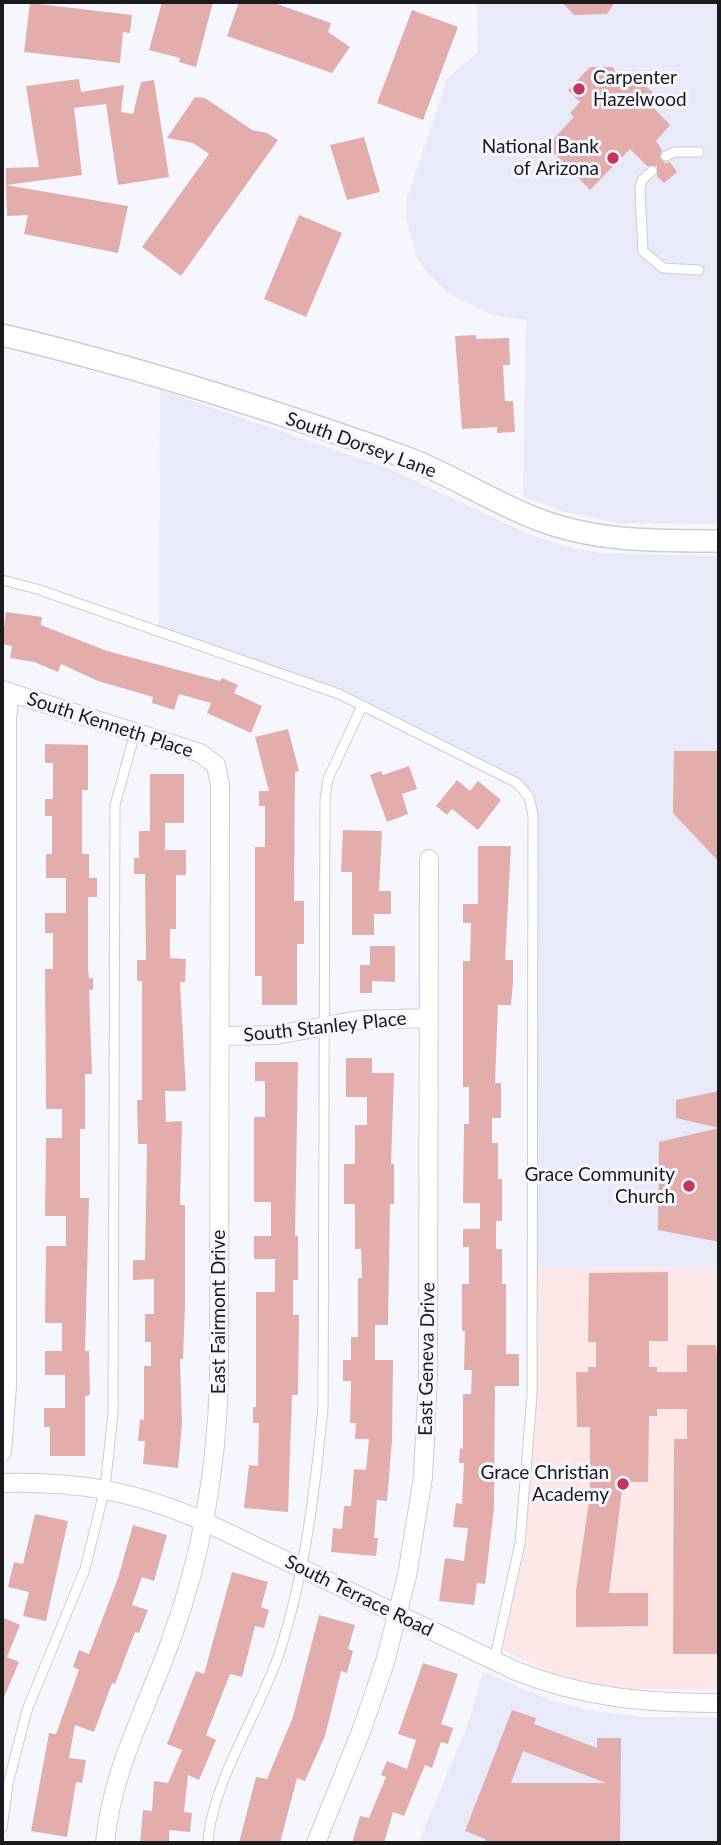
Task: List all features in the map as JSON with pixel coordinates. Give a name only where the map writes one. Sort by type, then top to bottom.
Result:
[{"type":"street","name":"South Dorsey Lane","points":[[2,335],[146,370],[403,457],[532,517],[568,530],[629,540],[719,541]]},
{"type":"street","name":"South Kenneth Place","points":[[6,691],[200,753],[216,765]]},
{"type":"street","points":[[2,1452],[7,1386],[6,691]]},
{"type":"street","name":"East Fairmont Drive","points":[[105,1843],[120,1767],[172,1638],[205,1522],[218,1415],[220,785],[216,765]]},
{"type":"street","name":"East Geneva Drive","points":[[316,1843],[374,1695],[398,1615],[419,1507],[428,1407],[429,859]]},
{"type":"street","name":"South Stanley Place","points":[[220,1036],[276,1035],[376,1019],[429,1018]]},
{"type":"street","name":"South Terrace Road","points":[[2,1483],[62,1483],[105,1488],[155,1502],[205,1522],[541,1681],[596,1696],[719,1703]]},
{"type":"lane","points":[[666,156],[674,152],[699,152]]},
{"type":"lane","points":[[652,171],[642,180],[640,189],[643,251],[663,268],[699,270]]},
{"type":"lane","points":[[2,580],[86,606],[340,694],[517,783],[530,797],[532,1395],[520,1543],[494,1661]]},
{"type":"lane","points":[[208,1843],[218,1800],[278,1655],[302,1569],[317,1479],[323,1408],[325,790],[362,706]]},
{"type":"lane","points":[[2,1828],[8,1784],[27,1710],[85,1569],[105,1488],[113,1413],[115,805],[117,788],[135,733]]},
{"type":"shaded area","points":[[477,2],[719,2],[719,524],[618,523],[565,512],[523,497],[526,320],[492,315],[449,294],[428,274],[417,258],[406,220],[406,201],[447,79],[478,52]]},
{"type":"shaded area","points":[[160,390],[388,468],[528,534],[564,546],[599,553],[719,556],[719,1267],[533,1268],[533,815],[524,789],[339,694],[159,631]]},
{"type":"shaded area","name":"Grace Christian Academy","points":[[719,1267],[719,1690],[626,1689],[587,1683],[553,1674],[497,1647],[525,1502],[533,1268]]},
{"type":"shaded area","points":[[483,1672],[550,1700],[589,1710],[642,1717],[719,1717],[719,1843],[418,1843],[466,1729]]},
{"type":"building","points":[[162,2],[213,2],[196,67],[179,62],[180,58],[149,50]]},
{"type":"building","points":[[239,2],[271,2],[331,23],[328,32],[350,47],[332,73],[227,36]]},
{"type":"building","points":[[562,2],[615,2],[607,14],[574,15]]},
{"type":"building","points":[[30,3],[132,15],[130,33],[123,32],[120,63],[24,52]]},
{"type":"building","points":[[412,10],[458,27],[423,120],[377,103]]},
{"type":"building","points":[[590,67],[612,67],[621,77],[637,77],[659,99],[651,105],[670,125],[656,141],[662,150],[660,158],[665,163],[670,162],[677,172],[664,183],[657,176],[657,166],[647,166],[630,149],[590,190],[547,146],[574,117],[570,113],[580,102],[568,90]]},
{"type":"building","points":[[79,79],[81,92],[124,85],[121,112],[133,114],[141,82],[154,80],[169,177],[118,185],[106,104],[74,108],[82,175],[6,185],[6,168],[39,167],[26,86]]},
{"type":"building","points":[[195,97],[205,98],[252,130],[267,133],[278,140],[181,276],[142,247],[209,154],[193,143],[167,138]]},
{"type":"building","points":[[364,137],[380,192],[347,200],[330,145]]},
{"type":"building","points":[[6,185],[128,206],[118,253],[24,234],[28,215],[7,216]]},
{"type":"building","points":[[299,215],[342,233],[306,317],[264,299]]},
{"type":"building","points":[[476,335],[476,339],[509,338],[510,365],[503,365],[505,401],[513,401],[515,432],[497,433],[497,427],[462,429],[455,336]]},
{"type":"building","points":[[6,612],[42,617],[41,625],[107,651],[220,681],[222,678],[238,685],[234,693],[262,706],[251,733],[207,713],[211,703],[179,694],[174,710],[152,703],[153,697],[98,681],[61,664],[58,672],[34,662],[10,658],[12,646],[2,644]]},
{"type":"building","points":[[288,729],[299,771],[295,772],[294,901],[304,901],[304,944],[297,944],[297,1005],[262,1005],[262,976],[255,976],[255,847],[265,847],[265,806],[259,806],[259,791],[269,791],[255,737]]},
{"type":"building","points":[[45,744],[88,745],[88,790],[82,790],[82,854],[89,854],[89,878],[97,878],[97,897],[88,897],[88,969],[89,978],[93,978],[93,990],[89,990],[92,1074],[85,1074],[85,1129],[80,1129],[80,1198],[89,1198],[85,1351],[89,1351],[90,1395],[85,1396],[85,1456],[50,1456],[50,1427],[44,1427],[44,1408],[65,1408],[65,1375],[45,1375],[45,1351],[62,1351],[62,1323],[45,1323],[46,1246],[66,1246],[66,1216],[45,1216],[46,1138],[62,1138],[62,1109],[46,1109],[45,969],[53,969],[53,933],[45,933],[45,913],[66,913],[66,878],[46,878],[46,854],[52,854],[52,816],[45,816],[45,799],[53,799],[53,763],[45,763]]},
{"type":"building","points":[[674,751],[719,751],[719,862],[673,813]]},
{"type":"building","points":[[409,766],[417,789],[402,794],[408,814],[387,822],[370,775],[381,771],[383,775]]},
{"type":"building","points":[[150,774],[184,774],[184,823],[165,823],[165,850],[186,850],[186,875],[176,875],[176,929],[170,929],[170,958],[186,959],[185,982],[180,982],[186,1091],[165,1091],[166,1122],[182,1121],[180,1205],[185,1205],[185,1305],[183,1359],[180,1359],[182,1424],[178,1468],[143,1464],[145,1441],[138,1441],[140,1419],[144,1420],[144,1366],[151,1366],[151,1342],[145,1342],[145,1314],[154,1314],[154,1279],[133,1280],[133,1260],[145,1260],[147,1144],[138,1144],[137,1100],[142,1100],[142,981],[137,981],[137,960],[146,960],[145,874],[134,874],[134,858],[139,858],[139,831],[150,831]]},
{"type":"building","points":[[457,780],[470,791],[478,781],[501,800],[478,830],[452,809],[447,815],[436,806]]},
{"type":"building","points":[[343,830],[382,831],[379,891],[391,891],[391,914],[374,914],[374,935],[352,935],[352,872],[341,872]]},
{"type":"building","points":[[478,846],[511,846],[505,960],[513,960],[513,981],[511,1005],[498,1005],[495,1083],[501,1083],[501,1118],[492,1118],[492,1143],[498,1143],[498,1179],[502,1179],[502,1221],[496,1221],[496,1249],[502,1249],[502,1284],[506,1284],[506,1354],[519,1354],[519,1386],[495,1386],[494,1508],[485,1584],[477,1583],[474,1605],[439,1601],[445,1558],[464,1561],[468,1528],[453,1527],[456,1503],[462,1504],[464,1463],[459,1463],[460,1448],[463,1449],[463,1394],[471,1394],[472,1370],[464,1370],[462,1284],[469,1284],[469,1247],[463,1247],[463,1229],[480,1229],[480,1203],[463,1203],[464,1124],[469,1124],[469,1087],[463,1087],[463,961],[470,961],[471,923],[463,923],[463,904],[478,904]]},
{"type":"building","points":[[370,946],[395,946],[395,982],[372,981],[372,993],[360,993],[360,965],[370,965]]},
{"type":"building","points":[[346,1058],[372,1058],[372,1073],[394,1073],[391,1164],[394,1164],[394,1204],[390,1204],[388,1325],[375,1325],[375,1360],[393,1360],[392,1440],[387,1501],[377,1500],[374,1538],[378,1538],[376,1556],[331,1552],[333,1528],[342,1529],[344,1506],[351,1506],[354,1469],[366,1470],[369,1439],[355,1439],[356,1423],[350,1423],[351,1381],[343,1381],[343,1360],[351,1360],[351,1337],[358,1337],[358,1278],[362,1278],[361,1249],[355,1249],[355,1204],[344,1204],[344,1164],[355,1164],[355,1125],[367,1125],[367,1097],[346,1097]]},
{"type":"building","points":[[255,1062],[298,1062],[295,1236],[298,1236],[298,1280],[293,1280],[293,1315],[299,1315],[298,1395],[292,1395],[288,1512],[244,1508],[249,1465],[258,1466],[259,1423],[253,1423],[253,1407],[256,1407],[256,1292],[275,1292],[275,1259],[254,1259],[254,1236],[271,1236],[271,1202],[254,1202],[254,1117],[265,1117],[265,1081],[255,1081]]},
{"type":"building","points":[[719,1091],[719,1128],[676,1118],[676,1100]]},
{"type":"building","name":"Grace Community Church","points":[[719,1128],[719,1242],[658,1230],[659,1142]]},
{"type":"building","points":[[668,1272],[668,1341],[649,1341],[649,1367],[657,1367],[657,1372],[687,1372],[687,1345],[716,1345],[719,1356],[719,1654],[673,1654],[674,1439],[687,1439],[687,1409],[657,1409],[657,1416],[649,1416],[648,1482],[623,1482],[609,1593],[648,1593],[648,1626],[576,1627],[576,1591],[590,1494],[590,1427],[577,1427],[576,1372],[588,1372],[588,1367],[596,1367],[596,1342],[588,1342],[589,1273]]},
{"type":"building","points":[[35,1514],[68,1521],[46,1621],[23,1616],[29,1592],[8,1587],[14,1562],[23,1564]]},
{"type":"building","points":[[133,1525],[167,1535],[154,1581],[142,1577],[132,1605],[148,1610],[139,1633],[135,1632],[115,1684],[112,1683],[94,1732],[75,1725],[69,1758],[86,1760],[82,1783],[76,1782],[67,1837],[31,1831],[49,1733],[56,1734],[79,1670],[73,1667],[79,1650],[89,1654],[118,1578]]},
{"type":"building","points":[[232,1572],[268,1582],[261,1607],[269,1610],[264,1628],[255,1626],[242,1677],[230,1674],[206,1735],[216,1740],[199,1780],[188,1775],[184,1812],[192,1813],[190,1832],[169,1830],[169,1843],[140,1843],[143,1810],[152,1811],[154,1781],[168,1783],[182,1750],[167,1744],[196,1671],[204,1674]]},
{"type":"building","points":[[319,1615],[355,1625],[348,1649],[353,1651],[347,1673],[341,1671],[325,1736],[305,1781],[297,1778],[280,1843],[239,1843],[256,1777],[267,1779],[293,1717]]},
{"type":"building","points":[[2,1617],[20,1625],[7,1657],[19,1662],[2,1702]]},
{"type":"building","points":[[423,1663],[458,1674],[441,1724],[453,1728],[448,1744],[441,1742],[432,1768],[425,1765],[404,1816],[393,1812],[384,1843],[352,1843],[360,1816],[369,1818],[386,1777],[381,1775],[387,1761],[407,1769],[416,1740],[398,1734]]},
{"type":"building","points":[[512,1710],[536,1718],[534,1724],[597,1748],[597,1738],[621,1738],[620,1843],[485,1843],[485,1839],[465,1831]],"holes":[[[523,1751],[606,1783],[511,1783]]]},
{"type":"place","name":"Carpenter Hazelwood","points":[[579,89]]},
{"type":"place","name":"National Bank of Arizona","points":[[613,158]]},
{"type":"place","name":"Grace Community Church","points":[[689,1186]]},
{"type":"place","name":"Grace Christian Academy","points":[[623,1484]]}]
